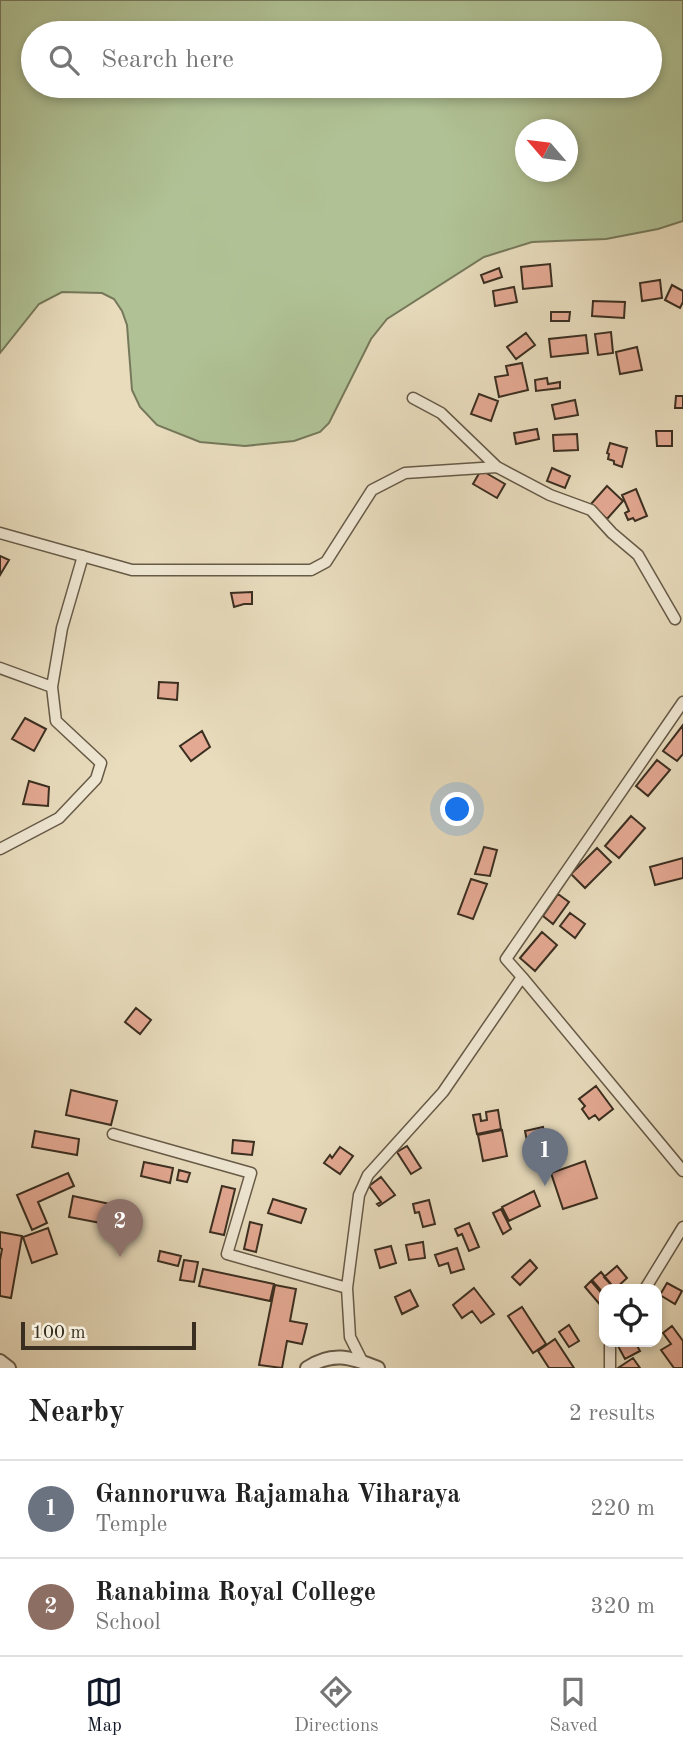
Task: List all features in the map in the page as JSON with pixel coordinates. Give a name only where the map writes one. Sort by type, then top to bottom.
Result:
[{"type":"street","points":[[413,398],[441,413],[497,467],[550,495],[592,510],[612,533],[638,555],[681,620]]},
{"type":"street","points":[[0,533],[132,570],[310,570],[326,562],[372,489],[405,473],[497,467]]},
{"type":"street","points":[[0,849],[59,818],[96,779],[101,763],[56,721],[52,687],[62,628],[83,556]]},
{"type":"street","points":[[0,668],[52,687]]},
{"type":"street","points":[[683,702],[506,959],[683,1171]]},
{"type":"street","points":[[362,1361],[350,1337],[346,1288],[359,1195],[368,1175],[443,1092],[522,977]]},
{"type":"street","points":[[113,1134],[251,1173],[227,1254],[346,1288]]},
{"type":"street","points":[[648,1284],[683,1227]]},
{"type":"street","points":[[610,1347],[610,1368]]},
{"type":"street","points":[[307,1368],[320,1359],[344,1357],[378,1368]]},
{"type":"street","points":[[0,1361],[9,1368]]},
{"type":"green space","points":[[0,0],[683,0],[683,221],[606,239],[532,242],[484,257],[387,319],[371,339],[329,423],[320,432],[294,441],[245,446],[200,442],[157,425],[140,407],[132,390],[127,325],[114,299],[102,293],[62,292],[39,304],[0,353]]},
{"type":"building","points":[[550,264],[552,286],[523,289],[521,267]]},
{"type":"building","points":[[499,268],[502,277],[484,283],[481,275]]},
{"type":"building","points":[[660,280],[662,298],[642,301],[640,283]]},
{"type":"building","points":[[672,285],[683,291],[680,308],[665,300]]},
{"type":"building","points":[[514,287],[517,302],[495,306],[493,291]]},
{"type":"building","points":[[593,301],[625,302],[624,318],[592,316]]},
{"type":"building","points":[[551,312],[570,312],[569,321],[551,321]]},
{"type":"building","points":[[611,332],[613,353],[598,355],[595,334]]},
{"type":"building","points":[[526,333],[535,345],[516,359],[507,347]]},
{"type":"building","points":[[586,335],[588,353],[551,357],[549,339]]},
{"type":"building","points":[[637,347],[642,370],[620,374],[616,352]]},
{"type":"building","points":[[522,363],[528,390],[499,397],[495,377],[508,375],[506,366]]},
{"type":"building","points":[[547,378],[548,384],[560,382],[560,388],[536,391],[535,380]]},
{"type":"building","points":[[479,394],[498,401],[491,421],[471,414]]},
{"type":"building","points":[[676,396],[683,396],[683,408],[675,408]]},
{"type":"building","points":[[575,400],[578,415],[555,419],[552,405]]},
{"type":"building","points":[[537,429],[539,439],[516,444],[514,433]]},
{"type":"building","points":[[656,431],[672,431],[672,446],[657,446]]},
{"type":"building","points":[[577,434],[578,450],[554,451],[553,435]]},
{"type":"building","points":[[610,443],[627,448],[622,467],[608,459]]},
{"type":"building","points":[[552,468],[570,476],[565,488],[547,481]]},
{"type":"building","points":[[481,470],[505,484],[497,498],[473,484]]},
{"type":"building","points":[[607,486],[623,501],[607,519],[591,504]]},
{"type":"building","points":[[636,489],[647,516],[635,521],[633,518],[628,520],[625,513],[629,511],[622,495]]},
{"type":"building","points":[[0,556],[9,560],[0,575]]},
{"type":"building","points":[[252,592],[252,604],[234,607],[231,593]]},
{"type":"building","points":[[159,682],[178,683],[177,700],[158,698]]},
{"type":"building","points":[[25,718],[46,729],[34,751],[12,739]]},
{"type":"building","points":[[683,725],[683,754],[677,761],[663,751]]},
{"type":"building","points":[[202,731],[210,747],[191,761],[180,746]]},
{"type":"building","points":[[657,760],[670,770],[648,796],[636,786]]},
{"type":"building","points":[[29,781],[49,787],[48,806],[23,804]]},
{"type":"building","points":[[631,816],[645,828],[619,858],[605,846]]},
{"type":"building","points":[[484,847],[497,850],[490,876],[475,874]]},
{"type":"building","points":[[597,848],[611,862],[585,888],[571,874]]},
{"type":"building","points":[[683,858],[683,878],[655,885],[650,867]]},
{"type":"building","points":[[471,879],[487,884],[473,919],[458,914]]},
{"type":"building","points":[[558,894],[569,902],[553,924],[543,916]]},
{"type":"building","points":[[570,913],[585,924],[575,938],[560,926]]},
{"type":"building","points":[[542,932],[557,945],[535,971],[520,958]]},
{"type":"building","points":[[136,1008],[151,1020],[140,1034],[125,1022]]},
{"type":"building","points":[[596,1086],[613,1109],[599,1120],[595,1115],[589,1119],[582,1109],[585,1106],[579,1099]]},
{"type":"building","points":[[71,1090],[117,1101],[111,1125],[66,1115]]},
{"type":"building","points":[[498,1110],[501,1129],[477,1134],[473,1115],[480,1114],[481,1121],[487,1120],[486,1112]]},
{"type":"building","points":[[543,1127],[545,1136],[527,1141],[525,1131]]},
{"type":"building","points":[[502,1130],[507,1156],[483,1161],[478,1135]]},
{"type":"building","points":[[35,1131],[79,1139],[77,1155],[32,1147]]},
{"type":"building","points":[[233,1140],[254,1142],[252,1155],[232,1153]]},
{"type":"building","points":[[407,1146],[421,1168],[411,1174],[397,1152]]},
{"type":"building","points":[[340,1147],[353,1156],[340,1174],[324,1163],[330,1155],[332,1158]]},
{"type":"building","points":[[585,1161],[597,1198],[563,1209],[551,1173]]},
{"type":"building","points":[[144,1162],[173,1168],[170,1183],[141,1176]]},
{"type":"building","points":[[179,1170],[190,1173],[187,1182],[177,1180]]},
{"type":"building","points":[[68,1173],[74,1186],[38,1202],[47,1223],[32,1230],[17,1195]]},
{"type":"building","points":[[381,1177],[395,1195],[379,1206],[377,1204],[381,1202],[369,1186]]},
{"type":"building","points":[[222,1186],[235,1189],[224,1235],[210,1232]]},
{"type":"building","points":[[534,1191],[540,1206],[509,1221],[502,1207]]},
{"type":"building","points":[[73,1196],[110,1204],[106,1224],[69,1217]]},
{"type":"building","points":[[273,1199],[306,1209],[301,1223],[268,1213]]},
{"type":"building","points":[[429,1200],[435,1224],[423,1227],[419,1212],[415,1213],[413,1204]]},
{"type":"building","points":[[501,1209],[511,1229],[503,1234],[493,1213]]},
{"type":"building","points":[[250,1222],[262,1225],[256,1252],[244,1249]]},
{"type":"building","points":[[469,1223],[479,1247],[469,1251],[462,1234],[458,1236],[455,1229]]},
{"type":"building","points":[[48,1228],[57,1254],[32,1263],[23,1237]]},
{"type":"building","points":[[0,1232],[22,1236],[11,1298],[0,1296]]},
{"type":"building","points":[[423,1242],[425,1258],[409,1260],[406,1245]]},
{"type":"building","points":[[391,1246],[396,1263],[380,1268],[375,1250]]},
{"type":"building","points":[[457,1248],[464,1269],[451,1273],[448,1263],[439,1266],[435,1255]]},
{"type":"building","points":[[160,1251],[181,1256],[178,1266],[158,1261]]},
{"type":"building","points":[[184,1260],[198,1262],[194,1282],[180,1280]]},
{"type":"building","points":[[530,1260],[537,1268],[520,1285],[512,1277]]},
{"type":"building","points":[[617,1266],[627,1278],[620,1284],[610,1284],[604,1277]]},
{"type":"building","points":[[203,1269],[274,1284],[270,1301],[199,1286]]},
{"type":"building","points":[[601,1272],[611,1284],[599,1284],[599,1288],[592,1280]]},
{"type":"building","points":[[591,1281],[599,1290],[599,1303],[585,1287]]},
{"type":"building","points":[[667,1283],[682,1291],[675,1304],[662,1296]]},
{"type":"building","points":[[275,1285],[296,1289],[290,1321],[307,1324],[302,1344],[287,1341],[282,1368],[259,1365]]},
{"type":"building","points":[[474,1288],[494,1314],[481,1323],[472,1311],[462,1318],[453,1305]]},
{"type":"building","points":[[410,1290],[418,1306],[402,1314],[395,1297]]},
{"type":"building","points":[[522,1307],[546,1344],[533,1353],[508,1316]]},
{"type":"building","points":[[569,1325],[579,1341],[569,1347],[559,1332]]},
{"type":"building","points":[[672,1326],[683,1341],[683,1368],[674,1368],[661,1350],[671,1344],[663,1333]]},
{"type":"building","points":[[555,1339],[574,1368],[549,1368],[538,1351]]},
{"type":"building","points":[[619,1347],[638,1347],[640,1351],[625,1359]]},
{"type":"building","points":[[633,1358],[640,1368],[618,1368]]},
{"type":"place","name":"Gannoruwa Rajamaha Viharaya","points":[[545,1186]]},
{"type":"place","name":"Ranabima Royal College","points":[[120,1257]]}]
